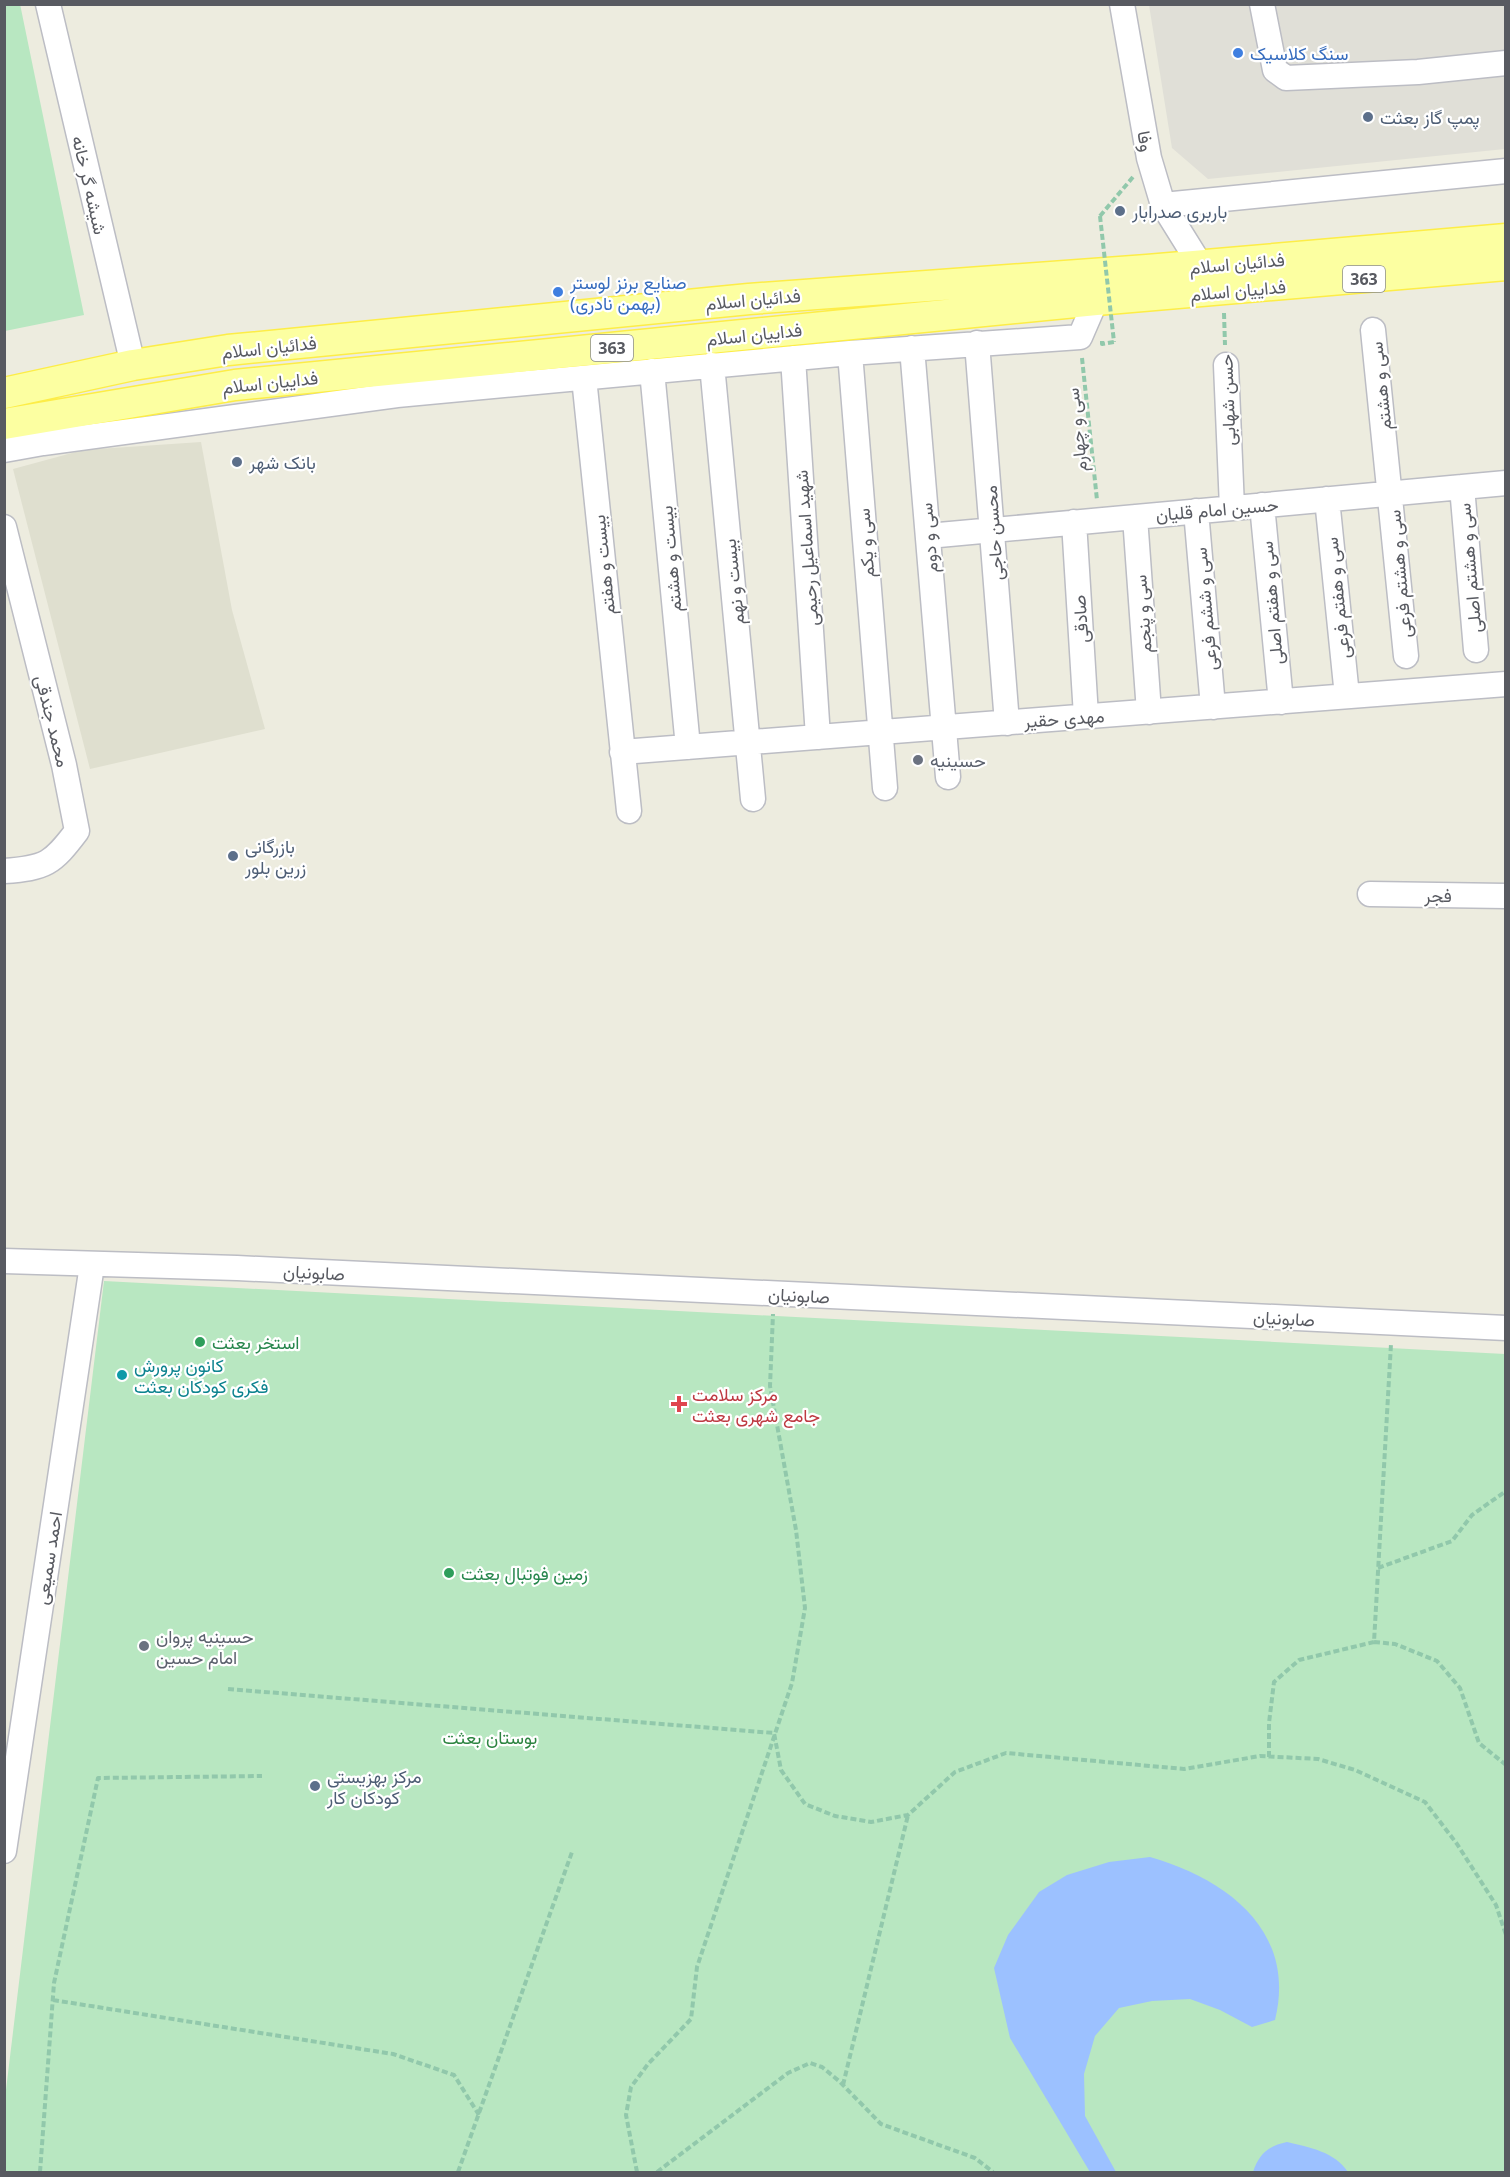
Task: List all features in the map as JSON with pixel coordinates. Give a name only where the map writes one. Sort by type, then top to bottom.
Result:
[{"type":"main road","name":"فدائیان اسلام","points":[[4,393],[133,365],[228,350],[750,299],[1201,266],[1506,239]]},
{"type":"main road","name":"فداییان اسلام","points":[[4,424],[235,385],[1096,300],[1223,291],[1506,265]]},
{"type":"main road","points":[[750,299],[785,305],[986,299],[1037,307]]},
{"type":"street","name":"شیشه گر خانه","points":[[48,4],[133,365]]},
{"type":"street","name":"وفا","points":[[1122,4],[1149,158],[1163,205],[1201,266]]},
{"type":"street","points":[[1262,4],[1275,70],[1286,78],[1418,72],[1506,63]]},
{"type":"street","points":[[1163,205],[1506,171]]},
{"type":"street","points":[[4,450],[398,395],[912,348],[977,343],[1091,340],[1096,300]]},
{"type":"street","name":"سی و هشتم","points":[[1373,330],[1391,493]]},
{"type":"street","name":"محسن حاجی","points":[[977,343],[1007,723]]},
{"type":"street","name":"سی و دوم","points":[[912,348],[948,777]]},
{"type":"street","name":"سی و یکم","points":[[850,353],[885,788]]},
{"type":"street","name":"شهید اسماعیل رحیمی","points":[[793,358],[818,737]]},
{"type":"street","name":"بیست و نهم","points":[[712,365],[753,799]]},
{"type":"street","name":"حسن شهابی","points":[[1226,365],[1232,508]]},
{"type":"street","name":"بیست و هشتم","points":[[652,371],[688,747]]},
{"type":"street","name":"بیست و هفتم","points":[[584,378],[629,811]]},
{"type":"street","points":[[235,385],[240,416]]},
{"type":"street","name":"حسین امام قلیان","points":[[928,536],[1506,483]]},
{"type":"street","name":"سی و هشتم اصلی","points":[[1462,487],[1476,650]]},
{"type":"street","name":"سی و هشتم فرعی","points":[[1391,493],[1406,656]]},
{"type":"street","name":"سی و هفتم فرعی","points":[[1327,499],[1347,696]]},
{"type":"street","name":"سی و هفتم اصلی","points":[[1262,505],[1281,702]]},
{"type":"street","name":"سی و ششم فرعی","points":[[1196,511],[1213,707]]},
{"type":"street","name":"سی و پنجم","points":[[1135,517],[1149,712]]},
{"type":"street","name":"صادقی","points":[[1074,522],[1086,717]]},
{"type":"street","name":"محمد جندقی","points":[[4,527],[64,765],[77,831],[61,852],[38,868],[4,871]]},
{"type":"street","name":"مهدی حقیر","points":[[622,752],[1506,684]]},
{"type":"street","name":"فجر","points":[[1370,894],[1506,896]]},
{"type":"street","name":"صابونیان","points":[[4,1261],[249,1268],[1506,1328]]},
{"type":"street","name":"احمد سمیعی","points":[[4,1851],[12,1737],[92,1265]]},
{"type":"path","points":[[1091,340],[1114,342],[1100,214],[1149,158]]},
{"type":"path","name":"حسن شهابی","points":[[1223,291],[1226,365]]},
{"type":"path","name":"سی و چهارم","points":[[1091,340],[1100,520]]},
{"type":"path","points":[[637,2172],[626,2115],[632,2087],[691,2019],[697,1967],[792,1683],[805,1608],[796,1530],[770,1386],[774,1293]]},
{"type":"path","points":[[1374,1642],[1392,1323]]},
{"type":"path","points":[[1378,1568],[1452,1541],[1472,1515],[1506,1491]]},
{"type":"path","points":[[1269,1757],[1269,1723],[1274,1682],[1299,1660],[1374,1642],[1395,1644],[1437,1661],[1460,1688],[1479,1743],[1506,1765]]},
{"type":"path","points":[[228,1689],[774,1733]]},
{"type":"path","points":[[774,1733],[781,1770],[806,1804],[835,1816],[871,1822],[908,1815],[955,1772],[1006,1754],[1184,1769],[1269,1757],[1318,1760],[1355,1770],[1425,1802],[1457,1844],[1496,1905],[1506,1935]]},
{"type":"path","points":[[40,2172],[54,1983],[99,1778],[262,1776]]},
{"type":"path","points":[[843,2085],[908,1815]]},
{"type":"path","points":[[458,2172],[572,1852]]},
{"type":"path","points":[[53,2000],[393,2054],[454,2074],[479,2115]]},
{"type":"path","points":[[657,2172],[788,2073],[810,2063],[822,2067],[843,2085],[881,2124],[975,2158],[993,2172]]},
{"type":"shaded area","points":[[1149,5],[1505,5],[1505,149],[1208,179],[1172,148]]},
{"type":"shaded area","points":[[201,442],[232,610],[265,729],[90,769],[13,469],[83,450]]},
{"type":"green space","points":[[20,4],[84,315],[5,331],[4,5]]},
{"type":"green space","name":"بوستان بعثت","points":[[104,1281],[1505,1354],[1505,2172],[5,2172],[5,2098]]},
{"type":"water","points":[[1150,1857],[1205,1879],[1250,1913],[1265,1935],[1276,1960],[1279,1988],[1275,2020],[1252,2027],[1220,2010],[1190,1999],[1152,2001],[1119,2008],[1095,2036],[1084,2074],[1085,2116],[1116,2172],[1090,2172],[1010,2038],[994,1968],[1008,1935],[1039,1892],[1067,1875],[1109,1862]]},
{"type":"water","points":[[1287,2142],[1313,2148],[1329,2155],[1343,2165],[1348,2172],[1253,2172],[1258,2160],[1265,2152]]},
{"type":"place","name":"سنگ کلاسیک","points":[[1238,53]]},
{"type":"place","name":"پمپ گاز بعثت","points":[[1368,117]]},
{"type":"place","name":"باربری صدرابار","points":[[1120,211]]},
{"type":"place","name":"صنایع برنز لوستر (بهمن نادری)","points":[[558,292]]},
{"type":"place","name":"بانک شهر","points":[[237,462]]},
{"type":"place","name":"حسینیه","points":[[918,760]]},
{"type":"place","name":"بازرگانی زرین بلور","points":[[233,856]]},
{"type":"place","name":"استخر بعثت","points":[[200,1342]]},
{"type":"place","name":"کانون پرورش فکری کودکان بعثت","points":[[122,1375]]},
{"type":"place","name":"مرکز سلامت جامع شهری بعثت","points":[[679,1404]]},
{"type":"place","name":"زمین فوتبال بعثت","points":[[449,1573]]},
{"type":"place","name":"حسینیه پروان امام حسین","points":[[144,1646]]},
{"type":"place","name":"مرکز بهزیستی کودکان کار","points":[[315,1786]]}]
